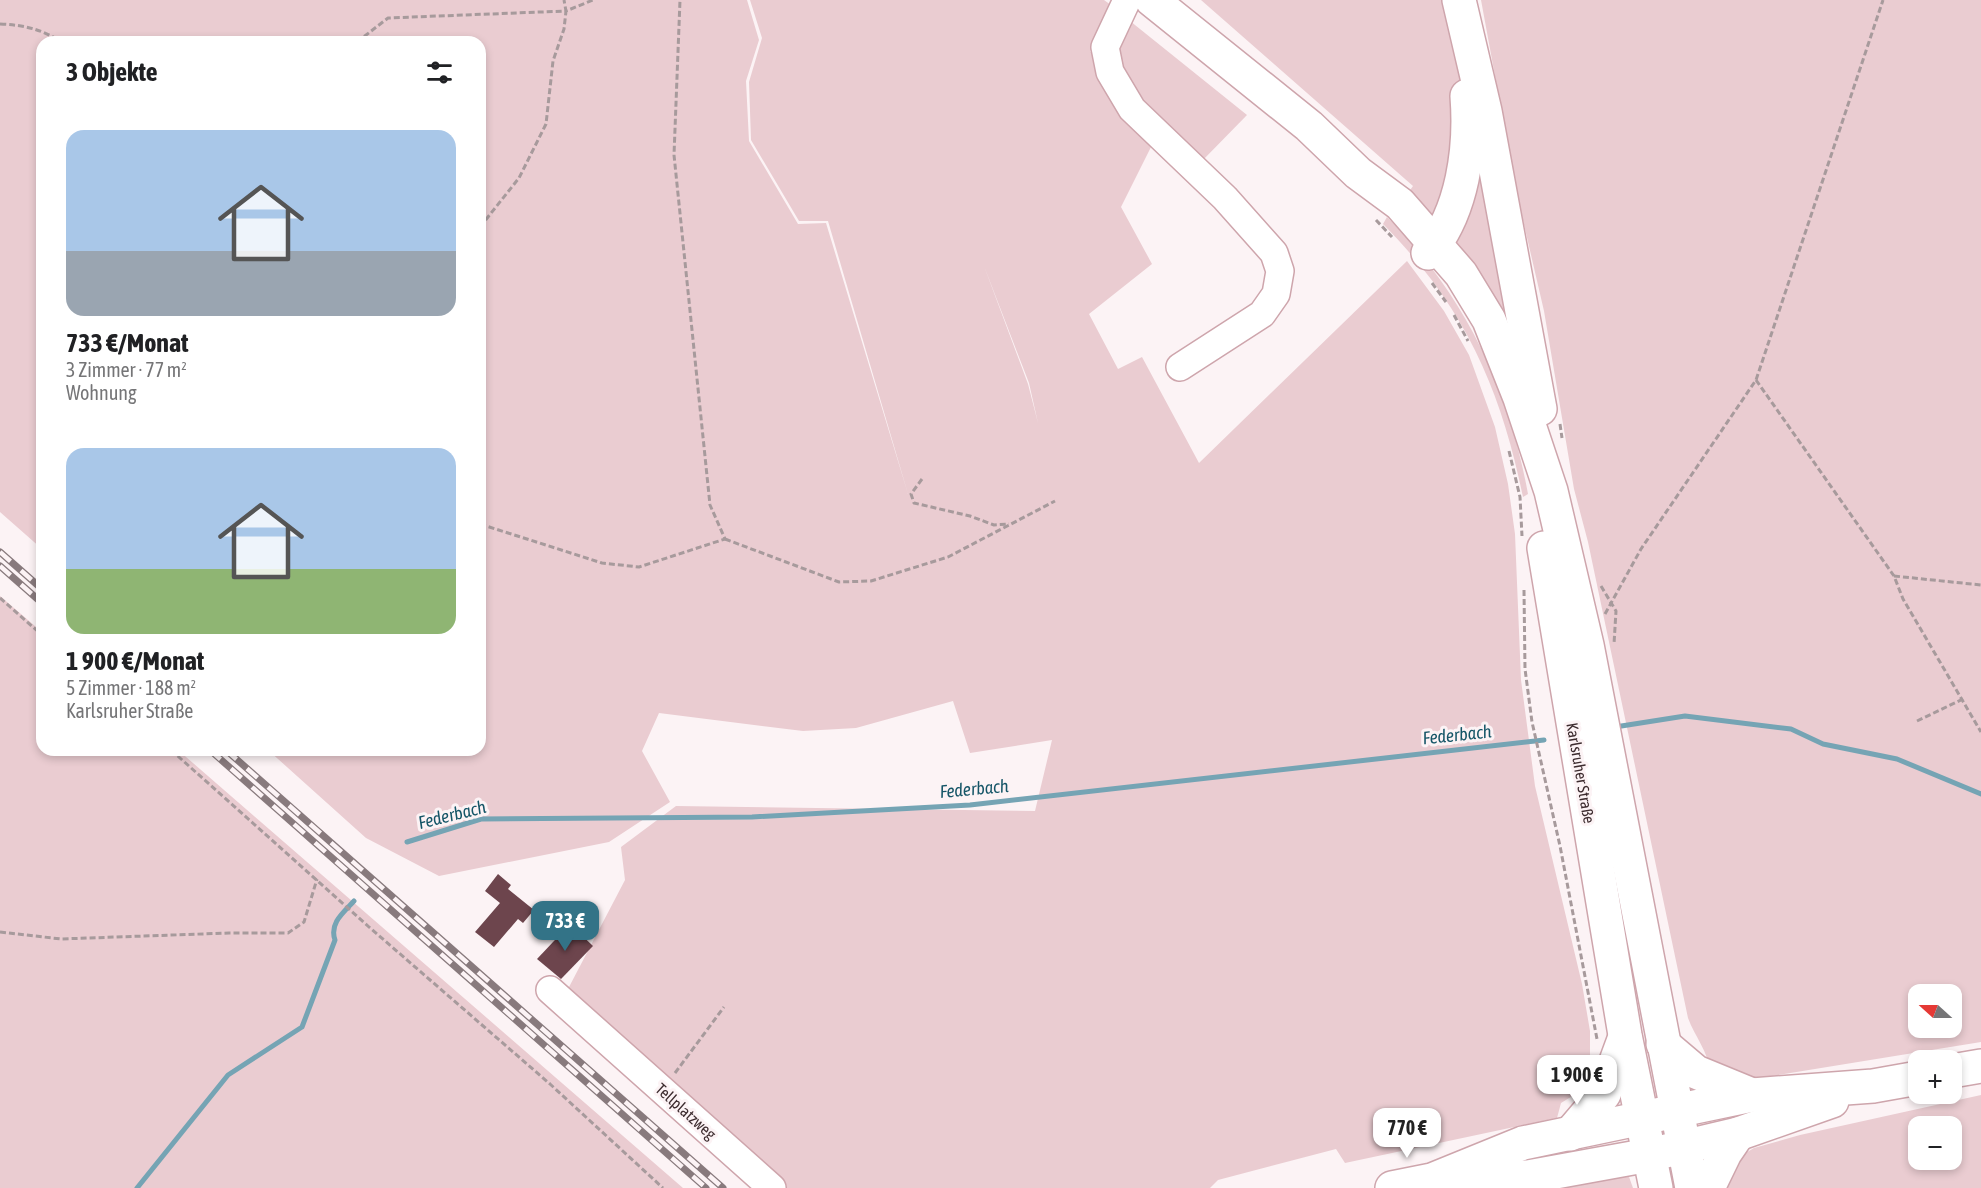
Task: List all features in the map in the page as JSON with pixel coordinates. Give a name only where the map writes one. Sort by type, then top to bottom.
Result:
[{"type":"main road","points":[[1152,0],[1309,126],[1358,173],[1400,204],[1432,259],[1461,273],[1489,320],[1520,398],[1551,491],[1596,687],[1692,1188]]},
{"type":"main road","points":[[1432,259],[1452,212],[1465,161],[1468,110],[1462,16]]},
{"type":"main road","points":[[1462,16],[1485,111],[1545,436],[1551,491]]},
{"type":"main road","name":"Karlsruher Straße","points":[[1432,259],[1468,308],[1483,354],[1509,401],[1535,493],[1611,1041],[1642,1120],[1656,1188]]},
{"type":"main road","points":[[1570,1134],[1604,1094],[1611,1041]]},
{"type":"main road","points":[[1664,1044],[1696,1072],[1752,1095]]},
{"type":"main road","points":[[1962,1069],[1981,1066]]},
{"type":"main road","points":[[1392,1188],[1432,1179],[1523,1143],[1642,1120],[1752,1095],[1873,1086],[1908,1079]]},
{"type":"main road","points":[[1432,1179],[1528,1177],[1649,1155],[1738,1134],[1873,1086]]},
{"type":"main road","points":[[1708,1188],[1725,1153],[1738,1134]]},
{"type":"lane","points":[[1127,0],[1105,47],[1110,72],[1132,109],[1226,198],[1274,253],[1280,271],[1276,294],[1262,314],[1180,368]]},
{"type":"lane","name":"Tellplatzweg","points":[[550,990],[772,1188]]},
{"type":"path","points":[[486,219],[519,178],[546,124],[553,61],[564,29],[566,11],[564,0]]},
{"type":"path","points":[[365,36],[388,18],[566,11],[593,0]]},
{"type":"path","points":[[680,0],[674,155],[710,505],[725,539]]},
{"type":"path","points":[[1612,602],[1641,549],[1756,380],[1883,0]]},
{"type":"path","points":[[0,24],[22,25],[52,36]]},
{"type":"path","points":[[1375,219],[1395,240]]},
{"type":"path","points":[[1432,259],[1483,354]]},
{"type":"path","points":[[1756,380],[1894,576],[1902,599],[1981,732]]},
{"type":"path","points":[[1507,446],[1520,497],[1523,547]]},
{"type":"path","points":[[922,479],[911,494],[914,503],[970,516],[994,525],[1010,524]]},
{"type":"path","points":[[486,526],[602,562],[639,567],[725,539],[839,582],[871,580],[948,557],[1055,501]]},
{"type":"path","points":[[1894,576],[1981,585]]},
{"type":"path","points":[[1523,580],[1525,669],[1532,722],[1575,921],[1611,1041]]},
{"type":"path","points":[[0,598],[36,630]]},
{"type":"path","points":[[1917,721],[1963,699]]},
{"type":"path","points":[[178,756],[550,1084],[663,1188]]},
{"type":"path","points":[[0,932],[61,939],[288,933],[304,922],[317,879]]},
{"type":"path","points":[[691,1053],[724,1007]]},
{"type":"shaded area","points":[[0,0],[747,0],[759,40],[746,81],[749,141],[798,224],[826,223],[908,494],[828,221],[799,221],[751,140],[749,82],[762,38],[750,0],[1104,0],[1111,5],[1090,52],[1094,50],[1154,141],[1121,207],[1152,264],[1089,314],[1118,369],[1142,357],[1199,463],[1407,261],[1444,311],[1469,355],[1495,427],[1508,484],[1515,534],[1521,680],[1535,786],[1582,984],[1590,1031],[1590,1060],[1582,1090],[1561,1103],[1557,1118],[1345,1163],[1336,1149],[1218,1180],[1210,1188],[755,1188],[557,1010],[625,880],[621,847],[676,806],[1035,811],[1052,740],[970,753],[953,701],[856,728],[803,731],[659,713],[642,751],[670,802],[609,842],[439,876],[366,838],[275,756],[486,756],[486,36],[36,36],[36,544],[0,512]],"holes":[[[984,266],[1029,383],[1038,423],[1028,384]]]},
{"type":"shaded area","points":[[1201,0],[1447,0],[1460,74],[1463,116],[1435,219],[1406,196],[1413,186]]},
{"type":"shaded area","points":[[1481,0],[1981,0],[1981,1042],[1932,1050],[1908,1050],[1908,1054],[1754,1079],[1710,1071],[1704,1050],[1688,1018],[1588,542],[1574,489],[1544,311],[1516,190]]},
{"type":"shaded area","points":[[1130,21],[1247,115],[1201,162],[1147,109],[1124,77],[1118,60],[1116,44]]},
{"type":"shaded area","points":[[1476,137],[1507,320],[1483,281],[1456,246],[1455,236]]},
{"type":"shaded area","points":[[1387,217],[1439,278],[1479,345],[1509,417],[1520,455],[1528,494],[1523,497],[1503,418],[1474,349],[1456,316],[1435,285],[1411,254],[1383,224]]},
{"type":"shaded area","points":[[0,596],[36,627],[36,756],[185,756],[683,1188],[0,1188]]},
{"type":"shaded area","points":[[1981,1095],[1981,1188],[1720,1188],[1737,1158],[1754,1148],[1800,1135],[1940,1104],[1962,1104],[1962,1099]]},
{"type":"shaded area","points":[[1628,1174],[1633,1188],[1560,1188]]},
{"type":"building","points":[[498,874],[511,885],[508,889],[534,910],[523,923],[518,919],[494,947],[475,932],[500,903],[485,891]]},
{"type":"building","points":[[570,924],[593,946],[561,979],[537,959]]},
{"type":"waterway","name":"Federbach","points":[[1615,727],[1685,716],[1791,729],[1823,744],[1897,759],[1981,794]]},
{"type":"waterway","name":"Federbach","points":[[407,842],[481,819],[752,817],[970,805],[1544,740]]},
{"type":"waterway","name":"Federbach","points":[[137,1188],[228,1075],[302,1027],[335,940],[336,923],[354,901]]},
{"type":"railway","points":[[0,552],[36,584]]},
{"type":"railway","points":[[0,566],[36,598]]},
{"type":"railway","points":[[217,756],[706,1188]]},
{"type":"railway","points":[[233,756],[723,1188]]}]
